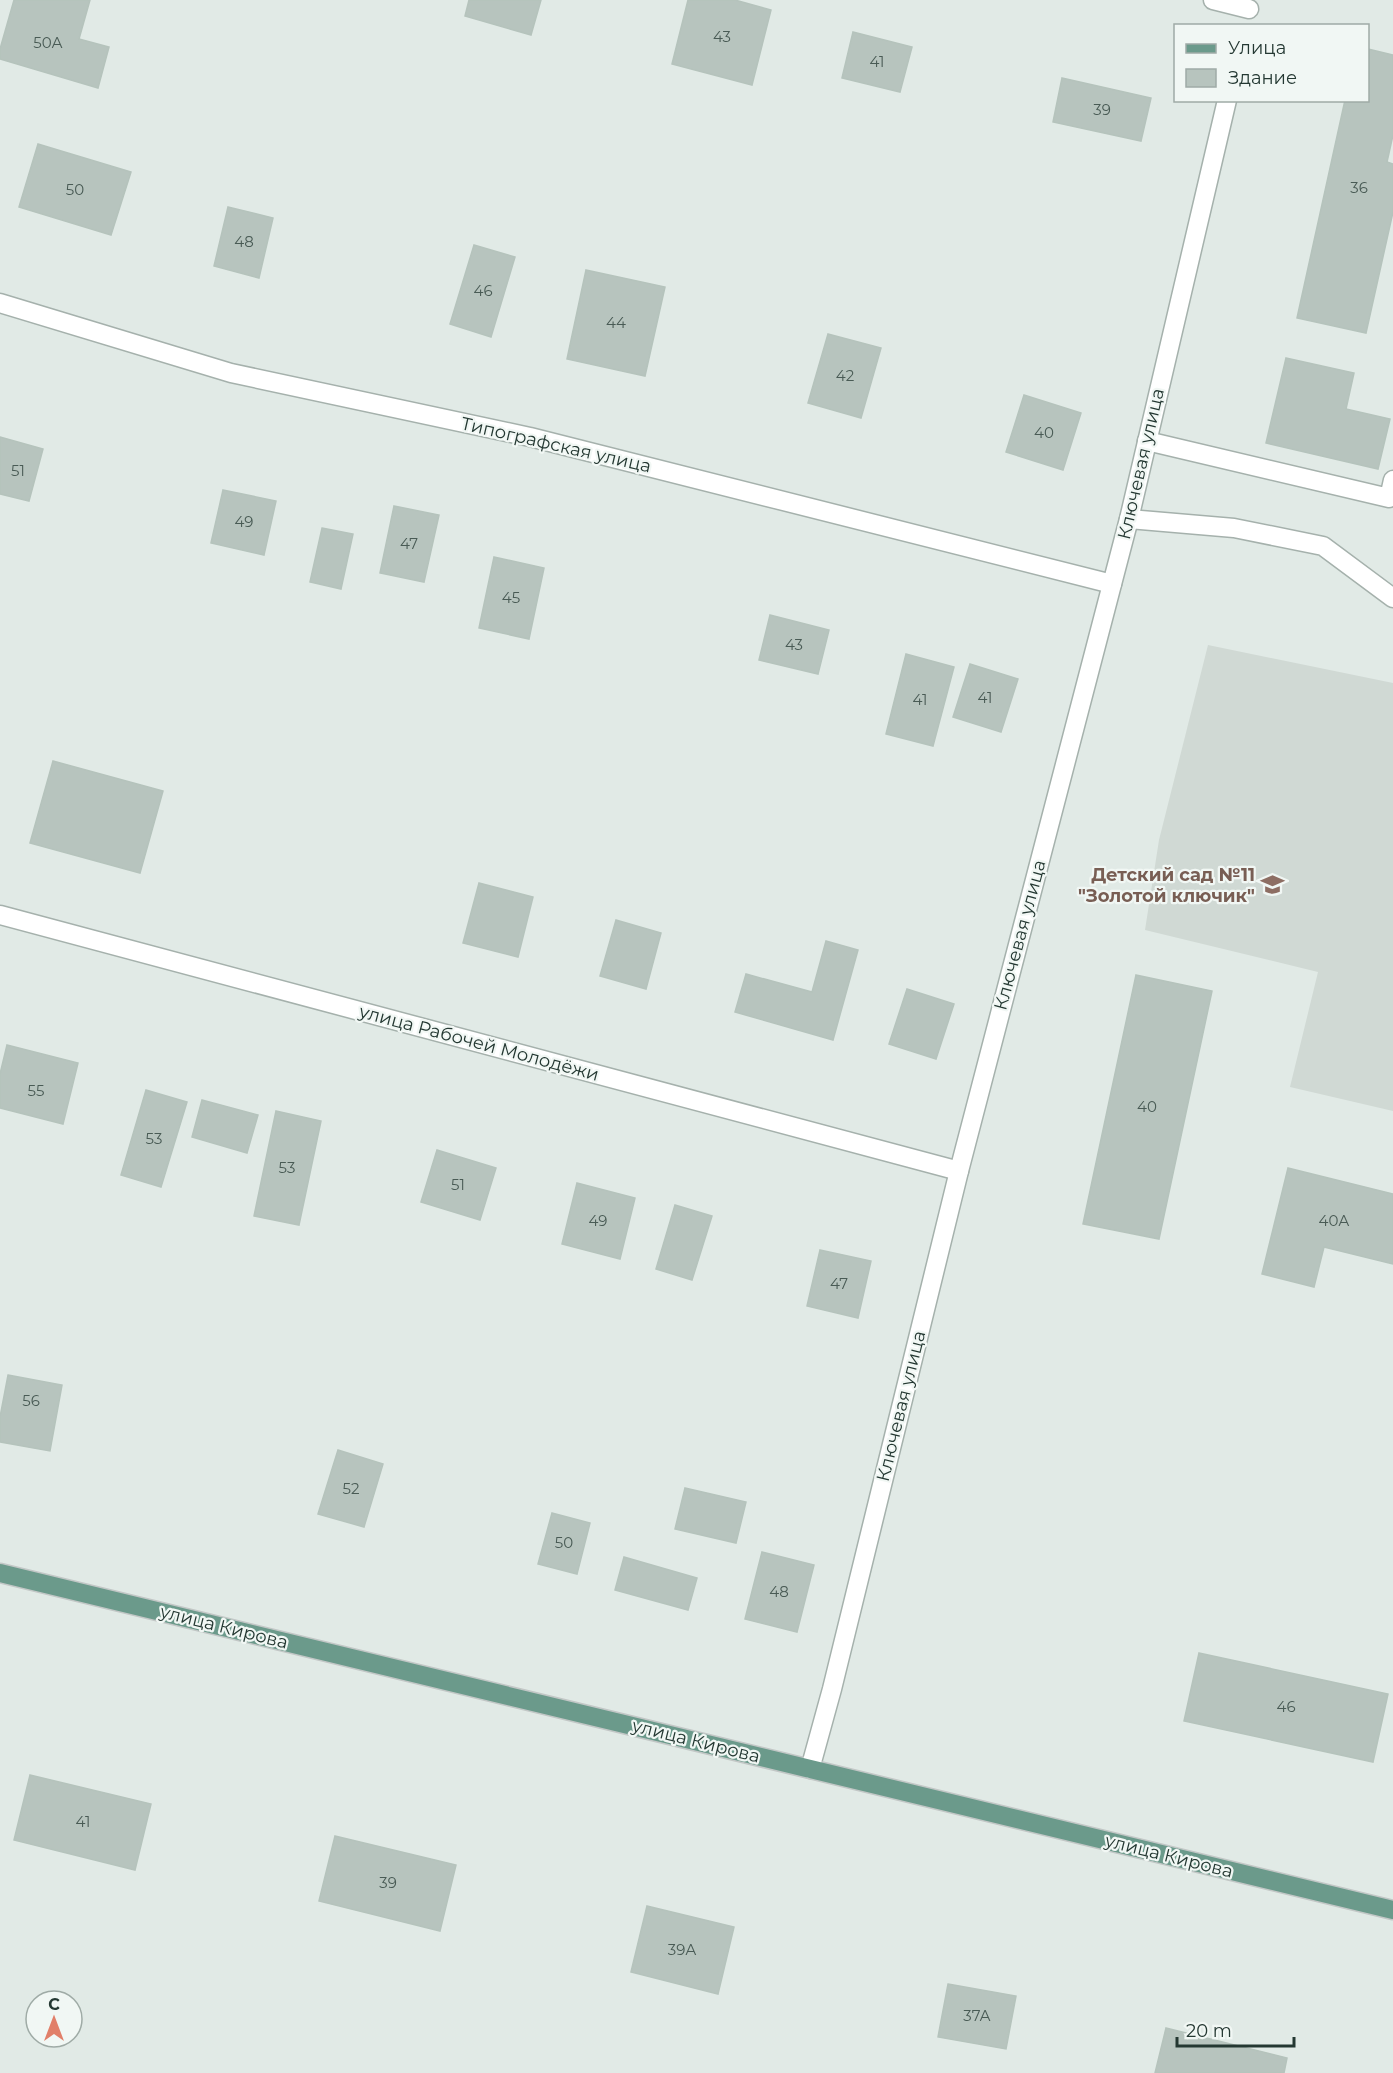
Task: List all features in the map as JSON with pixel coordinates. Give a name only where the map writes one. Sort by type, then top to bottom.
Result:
[{"type":"main road","name":"улица Кирова","points":[[0,1573],[1393,1910]]},
{"type":"street","points":[[1213,0],[1248,11]]},
{"type":"street","name":"Ключевая улица","points":[[810,1769],[832,1689],[959,1171],[1129,519],[1227,102]]},
{"type":"street","name":"Типографская улица","points":[[0,303],[231,373],[531,437],[1112,584]]},
{"type":"street","points":[[1147,441],[1389,498],[1393,480]]},
{"type":"street","points":[[1129,519],[1234,528],[1323,546],[1393,597]]},
{"type":"street","name":"улица Рабочей Молодёжи","points":[[0,915],[959,1171]]},
{"type":"shaded area","name":"Детский сад №11 \"Золотой ключик\"","points":[[1208,645],[1393,683],[1393,1111],[1290,1087],[1318,972],[1145,930],[1159,840]]},
{"type":"building","points":[[14,0],[90,0],[79,39],[109,47],[98,88],[0,59],[0,49]]},
{"type":"building","points":[[469,0],[541,0],[531,35],[465,16]]},
{"type":"building","points":[[688,0],[735,0],[771,10],[752,85],[672,64]]},
{"type":"building","points":[[853,32],[912,47],[900,92],[842,78]]},
{"type":"building","points":[[1369,49],[1393,55],[1393,135],[1387,162],[1393,164],[1393,212],[1366,333],[1297,318],[1345,102],[1369,102]]},
{"type":"building","points":[[1062,78],[1151,98],[1141,141],[1053,122]]},
{"type":"building","points":[[38,144],[131,172],[111,235],[19,207]]},
{"type":"building","points":[[228,207],[273,218],[259,278],[214,266]]},
{"type":"building","points":[[474,245],[515,257],[491,337],[450,324]]},
{"type":"building","points":[[586,270],[665,287],[645,376],[567,359]]},
{"type":"building","points":[[828,334],[881,348],[861,418],[808,403]]},
{"type":"building","points":[[1286,358],[1354,373],[1346,409],[1390,419],[1378,469],[1266,443]]},
{"type":"building","points":[[1024,395],[1081,413],[1063,470],[1006,452]]},
{"type":"building","points":[[0,437],[43,449],[29,501],[0,494]]},
{"type":"building","points":[[223,490],[276,501],[264,555],[211,543]]},
{"type":"building","points":[[394,506],[439,515],[424,582],[380,573]]},
{"type":"building","points":[[322,528],[353,534],[341,589],[310,582]]},
{"type":"building","points":[[494,557],[544,568],[529,639],[479,628]]},
{"type":"building","points":[[770,615],[829,630],[818,674],[759,660]]},
{"type":"building","points":[[906,654],[954,667],[933,746],[886,734]]},
{"type":"building","points":[[970,664],[1018,679],[1001,732],[953,717]]},
{"type":"building","points":[[53,761],[163,791],[140,873],[30,843]]},
{"type":"building","points":[[479,883],[533,897],[518,957],[463,943]]},
{"type":"building","points":[[616,920],[661,933],[646,989],[600,976]]},
{"type":"building","points":[[826,941],[858,950],[833,1040],[735,1012],[746,974],[812,992]]},
{"type":"building","points":[[1136,975],[1212,991],[1159,1239],[1083,1224]]},
{"type":"building","points":[[907,989],[954,1004],[936,1059],[889,1044]]},
{"type":"building","points":[[7,1045],[78,1063],[63,1124],[0,1108],[0,1074]]},
{"type":"building","points":[[146,1090],[187,1102],[161,1187],[121,1175]]},
{"type":"building","points":[[202,1100],[258,1115],[247,1153],[192,1137]]},
{"type":"building","points":[[276,1111],[321,1121],[299,1225],[254,1216]]},
{"type":"building","points":[[437,1150],[496,1168],[480,1220],[421,1202]]},
{"type":"building","points":[[1288,1168],[1393,1194],[1393,1264],[1324,1247],[1314,1287],[1262,1274]]},
{"type":"building","points":[[577,1183],[635,1198],[620,1259],[562,1244]]},
{"type":"building","points":[[675,1205],[712,1216],[692,1280],[656,1269]]},
{"type":"building","points":[[820,1250],[871,1261],[858,1318],[807,1306]]},
{"type":"building","points":[[8,1375],[62,1385],[50,1451],[0,1442],[0,1417]]},
{"type":"building","points":[[338,1450],[383,1464],[364,1527],[318,1514]]},
{"type":"building","points":[[685,1488],[746,1502],[736,1543],[675,1529]]},
{"type":"building","points":[[552,1513],[590,1523],[577,1574],[538,1564]]},
{"type":"building","points":[[762,1552],[814,1565],[797,1632],[745,1619]]},
{"type":"building","points":[[624,1557],[697,1578],[688,1610],[615,1590]]},
{"type":"building","points":[[1199,1653],[1388,1694],[1373,1762],[1184,1721]]},
{"type":"building","points":[[30,1775],[151,1804],[135,1870],[14,1840]]},
{"type":"building","points":[[335,1836],[456,1865],[440,1931],[319,1901]]},
{"type":"building","points":[[647,1906],[734,1927],[718,1994],[631,1972]]},
{"type":"building","points":[[948,1984],[1016,1996],[1006,2049],[938,2037]]},
{"type":"building","points":[[1166,2028],[1287,2058],[1284,2073],[1155,2073]]},
{"type":"place","name":"Детский сад №11 \"Золотой ключик\"","points":[[1273,885]]}]
